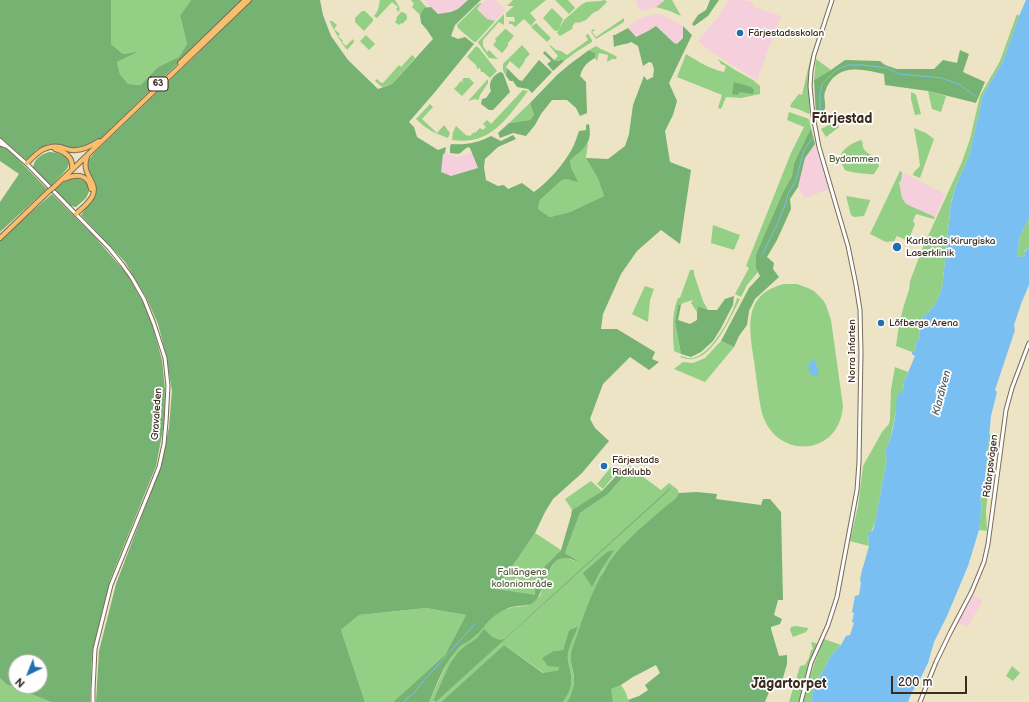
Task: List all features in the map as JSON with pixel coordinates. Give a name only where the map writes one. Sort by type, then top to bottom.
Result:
[{"type":"main road","name":"63","points":[[0,238],[245,0]]},
{"type":"main road","name":"63","points":[[53,186],[62,180],[249,0]]},
{"type":"main road","points":[[28,164],[38,152],[45,148],[56,146],[70,150],[78,150],[87,148],[99,141]]},
{"type":"main road","points":[[28,164],[43,152],[54,149],[60,150],[67,155],[72,162],[72,167]]},
{"type":"main road","points":[[75,213],[89,201],[93,193],[93,185],[85,167],[87,156]]},
{"type":"main road","points":[[62,180],[73,176],[81,176],[87,180],[91,187],[89,197],[75,213]]},
{"type":"main road","name":"63","points":[[0,235],[49,191]]},
{"type":"street","name":"Norra Infarten","points":[[801,702],[812,663],[828,625],[837,597],[857,490],[859,462],[861,353],[860,310],[849,251],[819,147],[813,116],[810,86],[814,55],[832,0]]},
{"type":"street","points":[[0,140],[6,146]]},
{"type":"street","points":[[0,144],[6,146]]},
{"type":"street","name":"Gravaleden","points":[[6,146],[28,164],[119,260],[132,278],[144,299],[165,358],[168,386],[164,444],[159,466],[111,585],[95,649],[93,702]]},
{"type":"street","name":"Råtorpsvägen","points":[[920,702],[936,662],[972,591],[984,562],[988,544],[1006,410],[1012,388],[1029,343]]},
{"type":"shaded area","points":[[424,0],[468,0],[458,9],[451,12],[438,14]]},
{"type":"shaded area","points":[[485,0],[496,0],[505,10],[495,21],[487,19],[477,9]]},
{"type":"shaded area","points":[[636,0],[665,0],[656,7],[640,11]]},
{"type":"shaded area","name":"Färjestadsskolan","points":[[728,0],[744,0],[752,2],[754,7],[781,16],[757,80],[713,53],[698,41],[719,16]]},
{"type":"shaded area","points":[[656,14],[663,15],[683,26],[683,38],[677,44],[653,28],[636,37],[628,28],[643,17]]},
{"type":"shaded area","points":[[815,144],[829,189],[805,198],[798,187],[805,158]]},
{"type":"shaded area","points":[[445,153],[458,157],[472,153],[478,168],[451,176],[440,172],[443,154]]},
{"type":"shaded area","points":[[902,172],[945,194],[935,217],[906,204],[902,198],[899,182],[901,181]]},
{"type":"shaded area","points":[[972,594],[983,601],[967,627],[957,622]]},
{"type":"green space","points":[[0,0],[111,0],[111,44],[123,54],[138,52],[117,62],[120,74],[128,84],[141,85],[158,67],[179,57],[187,44],[180,16],[191,0],[243,0],[93,146],[81,151],[49,144],[36,150],[26,160],[0,137]]},
{"type":"green space","points":[[111,0],[191,0],[180,17],[187,44],[179,57],[158,67],[142,85],[128,84],[120,74],[117,62],[136,53],[123,54],[111,44]]},
{"type":"green space","points":[[252,0],[320,0],[323,15],[331,36],[348,60],[378,89],[392,84],[433,39],[421,23],[420,15],[424,8],[431,7],[438,14],[451,12],[458,9],[468,0],[481,0],[455,25],[451,36],[458,39],[465,37],[474,44],[409,122],[414,127],[417,137],[438,150],[446,147],[445,153],[443,154],[441,172],[451,176],[478,168],[470,148],[468,147],[459,154],[450,153],[451,144],[472,143],[491,136],[501,141],[513,135],[516,139],[498,147],[485,159],[484,167],[486,180],[498,186],[504,185],[508,189],[522,183],[534,192],[560,167],[572,149],[579,131],[586,130],[586,125],[589,124],[590,137],[586,146],[570,161],[572,170],[578,182],[567,179],[562,180],[540,200],[538,209],[550,217],[570,212],[604,196],[598,179],[586,158],[608,159],[625,146],[629,134],[633,105],[644,76],[647,80],[653,77],[654,69],[652,63],[649,62],[643,66],[638,46],[631,42],[614,47],[613,35],[628,28],[636,37],[656,26],[677,44],[683,38],[683,26],[692,35],[669,83],[677,101],[673,115],[665,131],[670,162],[691,170],[680,244],[661,230],[637,251],[621,274],[603,314],[601,329],[617,329],[655,352],[652,359],[659,362],[649,370],[630,357],[603,384],[590,419],[595,428],[609,441],[582,473],[553,499],[535,533],[497,589],[535,595],[536,581],[545,566],[561,550],[572,510],[602,491],[629,462],[631,468],[608,494],[580,513],[565,553],[579,562],[567,558],[559,559],[550,569],[538,597],[533,603],[508,608],[495,615],[473,638],[458,649],[444,669],[429,702],[393,702],[445,655],[466,615],[426,608],[359,615],[341,630],[365,702],[96,702],[99,651],[116,584],[161,466],[169,427],[172,391],[166,355],[158,324],[146,297],[125,262],[81,215],[96,192],[87,167],[87,162],[94,153]]},
{"type":"green space","points":[[380,0],[395,0],[399,7],[399,12],[396,9],[398,7],[392,2],[377,18],[374,16],[378,10]]},
{"type":"green space","points":[[411,0],[420,0],[427,8],[424,8],[420,15],[412,7],[414,4]]},
{"type":"green space","points":[[513,0],[546,0],[530,13],[536,20],[531,26],[524,19],[515,27],[512,24],[509,24],[509,21],[515,22],[514,17],[506,17],[506,13],[514,6],[507,6]]},
{"type":"green space","points":[[555,0],[568,0],[575,8],[569,14]]},
{"type":"green space","points":[[603,0],[607,2],[586,20],[578,23],[576,22],[572,29],[560,36],[557,33],[564,20],[581,5],[586,2]]},
{"type":"green space","points":[[665,0],[672,0],[681,16],[656,7]]},
{"type":"green space","points":[[710,0],[719,0],[708,16],[694,26],[692,24],[698,15],[706,10]]},
{"type":"green space","points":[[481,3],[477,9],[487,19],[495,21],[476,42],[474,42],[458,28],[457,25],[478,4]]},
{"type":"green space","points":[[552,8],[563,19],[557,31],[555,31],[543,18]]},
{"type":"green space","points":[[362,11],[365,11],[373,19],[364,31],[355,22],[355,18]]},
{"type":"green space","points":[[401,12],[406,14],[407,19],[399,25],[395,22],[397,19],[396,18]]},
{"type":"green space","points":[[504,14],[504,25],[499,22],[483,40],[483,46],[487,52],[489,50],[498,59],[489,58],[478,42]]},
{"type":"green space","points":[[1017,14],[1019,16],[1003,61],[982,97],[969,156],[957,183],[951,202],[942,289],[935,305],[919,322],[920,339],[916,342],[915,351],[912,352],[896,346],[899,325],[909,290],[910,281],[923,247],[962,162],[970,139],[980,96],[1000,61]]},
{"type":"green space","points":[[624,18],[624,22],[596,39],[591,32],[593,29],[595,30],[592,32],[596,37]]},
{"type":"green space","points":[[330,21],[337,25],[334,29],[330,22]]},
{"type":"green space","points":[[536,23],[551,38],[547,42],[531,27]]},
{"type":"green space","points":[[334,29],[340,34],[338,36]]},
{"type":"green space","points":[[505,29],[514,36],[502,53],[493,45],[496,41],[495,39]]},
{"type":"green space","points":[[587,34],[592,42],[564,61],[562,59],[559,61],[554,60],[558,56],[549,45],[567,55],[588,40],[586,36]]},
{"type":"green space","points":[[366,35],[375,44],[369,50],[360,41]]},
{"type":"green space","points":[[338,36],[346,46],[353,39],[354,42],[347,50]]},
{"type":"green space","points":[[815,44],[811,61],[809,114],[790,107],[799,94],[802,95]]},
{"type":"green space","points":[[522,45],[530,54],[519,69],[510,61],[506,67],[506,76],[503,70],[503,64]]},
{"type":"green space","points":[[476,46],[497,71],[490,78],[481,72],[480,68],[477,69],[476,65],[467,57]]},
{"type":"green space","points":[[596,46],[617,57],[616,59],[612,59],[607,62],[608,55],[599,53],[597,61],[595,58],[595,53],[589,50]]},
{"type":"green space","points":[[589,50],[595,53],[595,58],[585,66],[580,76],[586,82],[587,113],[580,116],[576,108],[567,100],[552,100],[526,136],[513,133],[500,138],[498,133],[509,123],[530,120],[534,115],[530,103],[557,75]]},
{"type":"green space","points":[[960,50],[969,54],[963,72],[985,82],[976,103],[928,91],[885,85],[884,74],[857,69],[842,72],[835,76],[829,83],[824,94],[824,112],[820,119],[816,116],[814,80],[845,60],[880,61],[885,65],[897,69],[934,69],[943,60],[957,63]]},
{"type":"green space","points":[[545,51],[554,60],[559,61],[562,59],[564,61],[553,71],[547,64],[551,61],[543,53]]},
{"type":"green space","points":[[686,54],[709,67],[724,72],[726,66],[721,64],[718,59],[753,80],[760,86],[760,94],[741,98],[726,97],[721,109],[718,108],[722,95],[677,77]]},
{"type":"green space","points":[[412,55],[415,58],[392,84],[382,87],[375,81],[377,79],[383,83],[399,65],[401,67]]},
{"type":"green space","points":[[816,59],[831,70],[814,80]]},
{"type":"green space","points":[[539,60],[552,72],[532,93],[528,89],[517,87],[513,81],[510,81],[506,76],[507,68],[519,80],[522,81]]},
{"type":"green space","points":[[500,72],[503,73],[510,92],[493,110],[489,110],[481,104],[482,99],[486,98],[491,91],[491,80]]},
{"type":"green space","points":[[464,78],[469,78],[474,83],[462,96],[454,89],[461,81],[464,83],[462,80]]},
{"type":"green space","points":[[488,79],[488,83],[479,99],[468,101]]},
{"type":"green space","points":[[734,82],[751,87],[754,90],[753,94],[740,92],[737,95],[732,94]]},
{"type":"green space","points":[[522,90],[528,91],[513,111],[497,128],[477,139],[466,141],[452,140],[453,132],[456,126],[467,136],[470,136],[474,132],[475,133],[480,128],[483,130],[486,127],[483,124],[487,120],[491,124]]},
{"type":"green space","points":[[928,91],[946,96],[941,112],[932,109]]},
{"type":"green space","points":[[911,92],[916,95],[921,114],[915,115]]},
{"type":"green space","points":[[530,103],[534,115],[530,120],[509,123]]},
{"type":"green space","points":[[430,104],[433,107],[422,119],[437,133],[444,125],[450,133],[448,138],[430,130],[416,119]]},
{"type":"green space","points":[[789,112],[809,119],[811,128],[794,163],[792,176],[783,192],[756,254],[756,268],[758,272],[747,285],[741,297],[735,294],[749,268],[746,266],[791,153],[804,127],[787,120]]},
{"type":"green space","points":[[836,121],[839,127],[826,137],[821,129]]},
{"type":"green space","points":[[811,128],[815,144],[805,158],[798,187],[790,199],[791,209],[777,240],[767,257],[774,263],[773,269],[779,277],[755,299],[749,311],[747,325],[739,336],[734,347],[721,341],[749,288],[760,276],[756,268],[756,254],[783,192],[792,176],[794,163]]},
{"type":"green space","points":[[914,128],[926,133],[934,139],[920,178],[913,175],[920,166]]},
{"type":"green space","name":"Bydammen","points":[[861,140],[865,151],[870,155],[877,157],[879,166],[874,174],[847,171],[842,164],[842,152],[852,144]]},
{"type":"green space","points":[[588,143],[586,158],[598,179],[604,196],[570,212],[550,217],[538,209],[540,200],[562,180],[567,179],[572,170],[570,161]]},
{"type":"green space","points":[[0,145],[9,150],[47,189],[0,232],[0,202],[19,174],[0,161]]},
{"type":"green space","points":[[49,152],[63,155],[69,163],[67,169],[51,186],[33,167],[39,157]]},
{"type":"green space","points":[[900,171],[902,172],[901,181],[899,182],[902,198],[906,204],[935,217],[934,219],[916,214],[913,221],[915,224],[908,241],[897,236],[894,241],[886,242],[870,234]]},
{"type":"green space","points":[[73,178],[81,179],[89,186],[86,198],[76,207],[71,206],[55,190],[63,182]]},
{"type":"green space","points":[[52,194],[93,235],[127,274],[145,306],[153,327],[162,360],[165,389],[164,424],[156,466],[110,580],[92,654],[90,702],[51,702],[31,694],[48,694],[48,654],[8,654],[8,685],[0,678],[0,239]]},
{"type":"green space","points":[[846,196],[870,200],[864,216],[854,217],[851,215]]},
{"type":"green space","points":[[1029,218],[1029,248],[1024,251],[1025,255],[1022,257],[1017,256],[1020,236]]},
{"type":"green space","points":[[713,225],[740,235],[734,250],[711,243]]},
{"type":"green space","points":[[690,270],[694,270],[703,301],[708,310],[698,306],[697,312],[691,303],[693,300],[678,305],[675,322],[681,354],[674,351],[673,317],[678,298],[680,298]]},
{"type":"green space","points":[[784,284],[797,284],[814,291],[826,305],[831,320],[843,406],[839,423],[830,436],[818,444],[805,446],[791,444],[778,438],[768,426],[761,409],[752,348],[750,324],[752,313],[755,304],[761,295]]},
{"type":"green space","points":[[645,286],[654,289],[650,300],[648,322],[632,314]]},
{"type":"green space","points":[[734,296],[733,305],[713,341],[701,352],[691,357],[681,354],[675,322],[678,305],[681,305],[678,320],[690,324],[697,320],[698,306],[708,310],[717,310],[725,299]]},
{"type":"green space","points":[[737,298],[740,299],[727,325],[708,351],[700,357],[692,359],[680,357],[693,358],[707,350],[726,324]]},
{"type":"green space","points":[[721,341],[734,347],[705,382],[674,369],[683,362],[693,363],[705,358]]},
{"type":"green space","points":[[895,367],[908,372],[904,382],[889,443],[885,451],[887,458],[875,523],[868,538],[869,546],[850,541],[858,506],[863,466],[882,432],[889,424],[891,390]]},
{"type":"green space","points":[[989,434],[999,435],[988,492],[986,511],[987,531],[979,530],[982,504],[980,501],[981,494],[984,489]]},
{"type":"green space","points":[[611,467],[617,472],[603,489],[597,484]]},
{"type":"green space","points":[[631,468],[661,490],[669,483],[677,489],[679,493],[676,498],[627,541],[603,571],[571,662],[574,687],[567,702],[563,702],[569,693],[571,686],[568,653],[577,626],[569,630],[563,650],[554,651],[560,667],[559,670],[544,673],[504,645],[441,702],[436,702],[671,488],[504,639],[491,636],[484,630],[477,638],[458,652],[449,665],[433,701],[434,702],[429,702],[447,663],[456,650],[475,636],[494,615],[514,607],[526,606],[540,596],[547,574],[555,562],[561,558],[566,558],[578,562],[565,553],[580,513],[608,494]]},
{"type":"green space","points":[[591,481],[602,491],[572,510],[565,499]]},
{"type":"green space","points":[[670,488],[671,489],[436,702],[433,701],[449,665],[458,652],[477,638],[484,629],[496,638],[504,639]]},
{"type":"green space","points":[[697,492],[717,494],[716,499],[761,505],[763,499],[770,499],[781,512],[783,600],[778,600],[774,615],[782,619],[780,624],[771,627],[771,629],[779,656],[787,655],[787,664],[781,685],[773,682],[765,702],[629,702],[628,700],[639,696],[648,690],[645,685],[660,673],[656,665],[611,689],[613,702],[567,702],[574,685],[571,653],[593,593],[607,566],[627,541],[676,498],[679,493]]},
{"type":"green space","name":"Fallängens koloniområde","points":[[535,533],[561,550],[545,566],[535,596],[497,589]]},
{"type":"green space","points":[[614,550],[592,587],[583,573],[607,552]]},
{"type":"green space","points":[[426,608],[466,615],[445,655],[393,702],[365,702],[341,630],[359,615]]},
{"type":"green space","points":[[578,626],[568,653],[568,662],[571,672],[571,686],[569,693],[563,702],[441,702],[504,645],[543,673],[559,670],[559,667],[548,666],[542,658],[554,651],[563,650],[569,630]]},
{"type":"green space","points":[[795,626],[808,629],[806,632],[793,637],[790,630],[791,627]]},
{"type":"green space","points":[[824,639],[841,645],[830,657],[821,675],[816,680],[811,702],[803,702],[814,664]]},
{"type":"green space","points":[[811,642],[816,643],[818,646],[800,702],[789,702],[800,666],[805,665],[811,650],[813,649]]},
{"type":"green space","points":[[1012,666],[1020,673],[1013,681],[1006,676]]},
{"type":"green space","points":[[0,678],[8,685],[8,694],[31,694],[51,702],[0,702]]},
{"type":"green space","points":[[621,685],[629,702],[613,702],[610,689]]},
{"type":"water","name":"Klarälven","points":[[1026,0],[1029,0],[1029,218],[1020,236],[1017,256],[1022,257],[1025,255],[1024,252],[1029,248],[1029,285],[1014,325],[1015,330],[995,390],[997,392],[991,416],[984,489],[981,494],[980,501],[982,504],[979,530],[968,566],[947,616],[934,642],[928,663],[908,702],[811,702],[816,680],[821,675],[830,657],[841,645],[846,636],[850,635],[854,623],[852,622],[854,613],[852,612],[855,596],[859,595],[862,570],[869,546],[868,534],[873,530],[875,523],[887,458],[885,451],[893,428],[897,395],[903,391],[904,382],[915,356],[912,352],[915,351],[916,342],[920,339],[919,322],[935,305],[942,289],[951,203],[957,183],[969,156],[982,97],[1003,61]]},
{"type":"water","points":[[815,360],[819,376],[813,376],[810,373],[808,366],[809,362]]},
{"type":"waterway","points":[[820,114],[820,95],[822,84],[836,70],[848,65],[887,68],[899,74],[942,78],[960,85],[975,96]]},
{"type":"waterway","points":[[762,255],[776,227],[788,194],[796,180],[804,150],[813,137]]},
{"type":"waterway","points":[[404,702],[413,694],[475,624]]},
{"type":"place","name":"Färjestadsskolan","points":[[740,33]]},
{"type":"place","name":"Karlstads Kirurgiska Laserklinik","points":[[897,247]]},
{"type":"place","name":"Löfbergs Arena","points":[[881,323]]},
{"type":"place","name":"Färjestads Ridklubb","points":[[604,466]]},
{"type":"district","name":"Färjestad","points":[[842,119]]},
{"type":"district","name":"Jägartorpet","points":[[789,684]]}]
